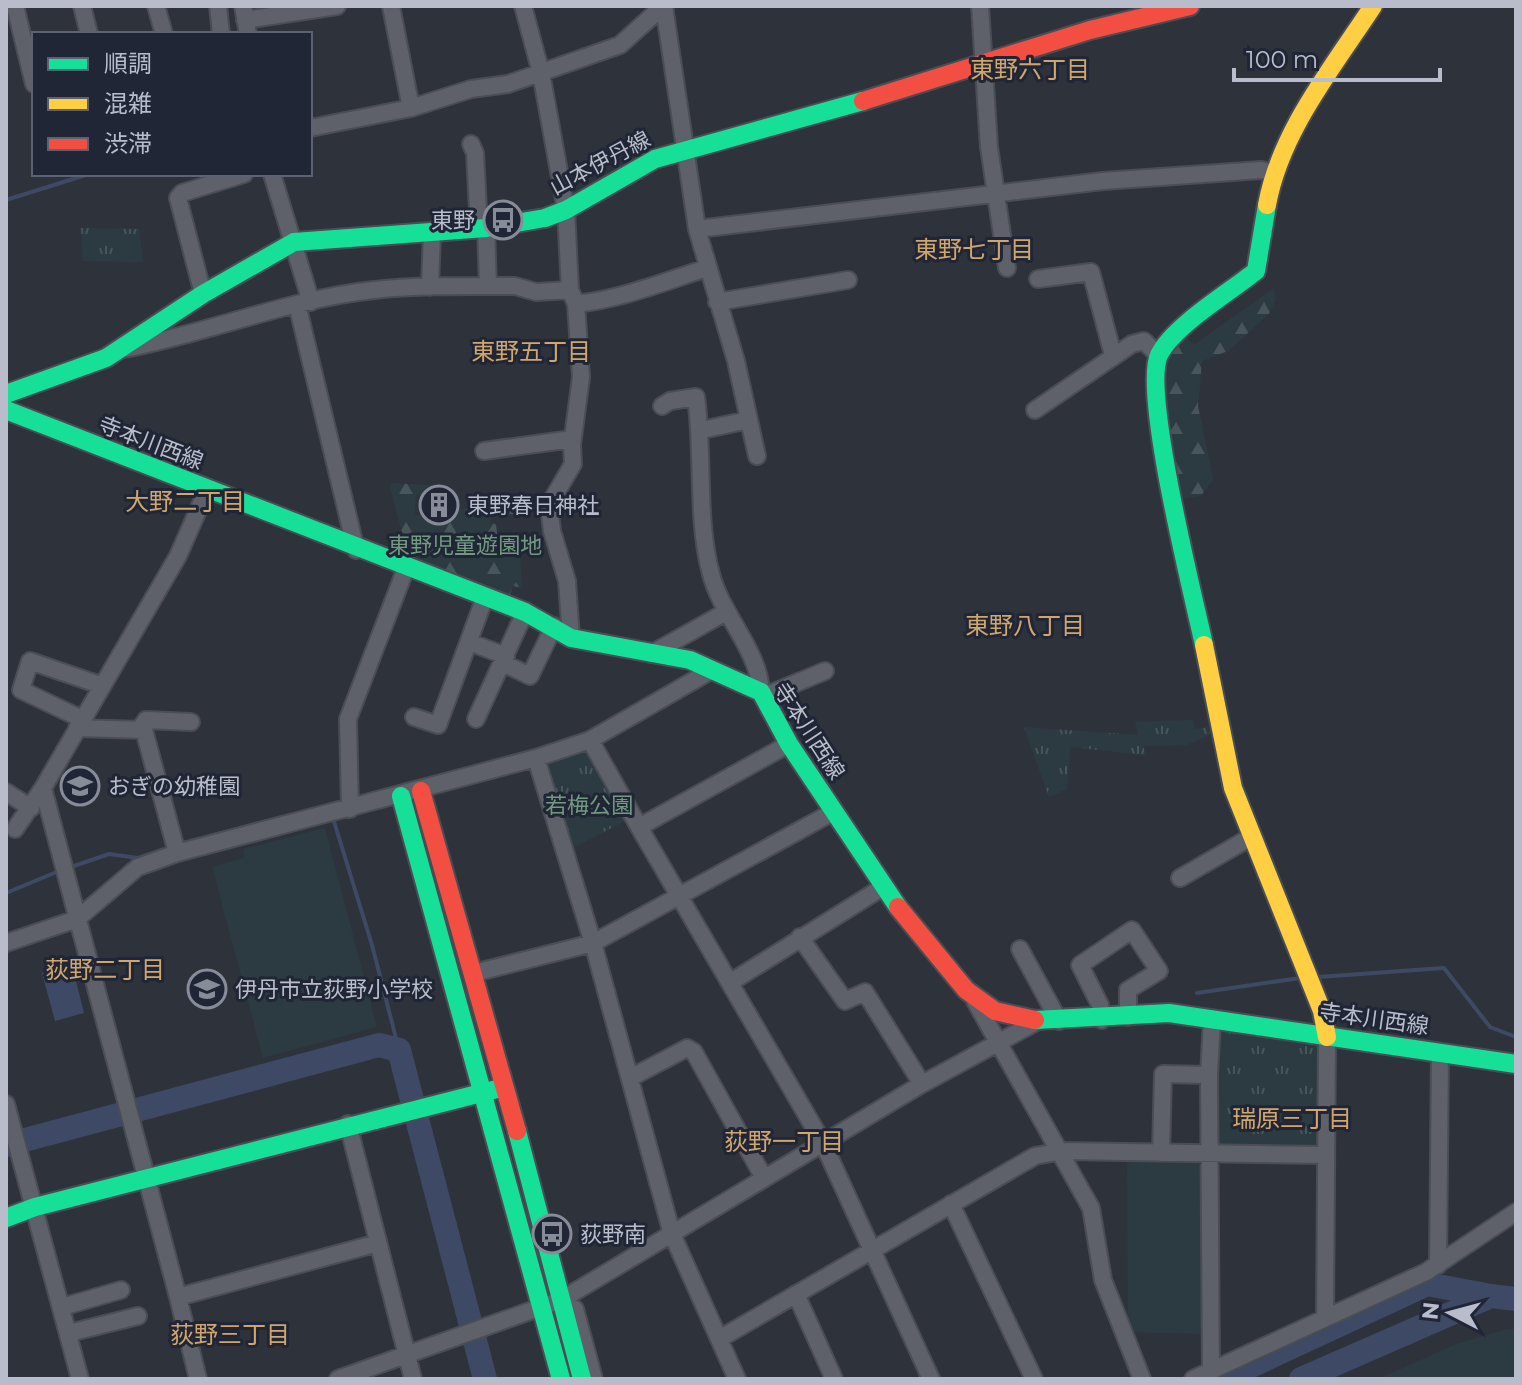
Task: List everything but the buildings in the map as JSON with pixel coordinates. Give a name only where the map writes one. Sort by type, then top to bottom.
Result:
[{"type":"main road","name":"山本伊丹線","points":[[6,394],[73,372],[121,350],[203,294],[294,242],[432,233],[535,220],[566,210],[632,171],[685,148],[985,66],[1090,30],[1169,8],[1190,6]]},
{"type":"main road","points":[[1327,1037],[1322,1011],[1233,788],[1159,425],[1154,374],[1159,356],[1169,340],[1256,271],[1273,173],[1312,99],[1373,6]]},
{"type":"main road","name":"寺本川西線","points":[[6,410],[356,550],[525,612],[571,638],[690,660],[761,692],[789,744],[883,887],[972,996],[1007,1016],[1059,1021],[1102,1020],[1159,1013],[1516,1064]]},
{"type":"main road","points":[[421,791],[474,973],[582,1379]]},
{"type":"main road","points":[[401,796],[561,1379]]},
{"type":"main road","points":[[6,1218],[35,1207],[348,1124],[505,1087]]},
{"type":"street","points":[[15,6],[32,76]]},
{"type":"street","points":[[82,6],[88,32]]},
{"type":"street","points":[[156,6],[163,32]]},
{"type":"street","points":[[218,6],[221,32]]},
{"type":"street","points":[[245,20],[295,9],[337,6]]},
{"type":"street","points":[[391,6],[411,108]]},
{"type":"street","points":[[312,128],[411,108],[541,73],[620,45],[663,6]]},
{"type":"street","points":[[663,6],[697,229],[736,361],[757,456]]},
{"type":"street","points":[[980,6],[985,66],[984,106],[1007,268]]},
{"type":"street","points":[[528,7],[566,210],[581,377],[572,439],[573,464],[549,505],[552,531],[567,581],[571,638]]},
{"type":"street","points":[[471,144],[475,153],[488,286]]},
{"type":"street","points":[[697,229],[998,193],[1261,170],[1273,173]]},
{"type":"street","points":[[203,294],[178,198],[182,193],[237,176]]},
{"type":"street","points":[[273,176],[294,242],[356,550]]},
{"type":"street","points":[[430,287],[432,233]]},
{"type":"street","points":[[121,350],[186,338],[304,303],[373,290],[515,286],[573,297],[624,297],[666,279],[707,268]]},
{"type":"street","points":[[1038,279],[1091,272],[1113,355]]},
{"type":"street","points":[[717,302],[777,287],[824,290],[848,280]]},
{"type":"street","points":[[1035,410],[1113,355],[1144,341],[1159,356]]},
{"type":"street","points":[[662,406],[670,401],[696,397],[702,430],[699,472],[710,573],[752,661],[761,692],[772,693],[825,671]]},
{"type":"street","points":[[702,430],[748,420]]},
{"type":"street","points":[[484,451],[506,452],[572,439]]},
{"type":"street","points":[[15,829],[43,788],[100,685],[178,556],[207,490]]},
{"type":"street","points":[[350,809],[348,719],[406,568]]},
{"type":"street","points":[[414,717],[438,725],[485,597]]},
{"type":"street","points":[[476,719],[525,612]]},
{"type":"street","points":[[651,654],[726,612]]},
{"type":"street","points":[[469,642],[530,676],[554,626]]},
{"type":"street","points":[[100,685],[30,661],[21,690],[79,723],[144,730],[177,853]]},
{"type":"street","points":[[6,943],[77,919],[138,867],[177,853],[421,791],[590,740],[712,670]]},
{"type":"street","points":[[140,729],[146,720],[191,722]]},
{"type":"street","points":[[590,740],[823,1143],[931,1379]]},
{"type":"street","points":[[639,827],[789,744]]},
{"type":"street","points":[[536,758],[593,943],[672,1234],[737,1379]]},
{"type":"street","points":[[43,788],[198,1379]]},
{"type":"street","points":[[6,792],[31,808]]},
{"type":"street","points":[[474,973],[593,943],[833,812]]},
{"type":"street","points":[[1180,878],[1251,837]]},
{"type":"street","points":[[731,982],[883,887]]},
{"type":"street","points":[[1102,1020],[1100,1005],[1080,965],[1132,930],[1159,971],[1128,990],[1128,1017]]},
{"type":"street","points":[[800,937],[845,1001],[865,992],[922,1084]]},
{"type":"street","points":[[1020,949],[1059,1021]]},
{"type":"street","points":[[972,996],[1062,1151],[1091,1208],[1103,1280],[1142,1379]]},
{"type":"street","points":[[1204,1377],[1212,1361],[1209,1075],[1212,1019]]},
{"type":"street","points":[[338,1379],[561,1300],[922,1084],[1038,1021]]},
{"type":"street","points":[[1325,1318],[1327,1037]]},
{"type":"street","points":[[630,1078],[687,1048],[694,1052],[764,1178]]},
{"type":"street","points":[[1438,1265],[1440,1053]]},
{"type":"street","points":[[1161,1153],[1163,1074],[1209,1075]]},
{"type":"street","points":[[6,1104],[80,1379]]},
{"type":"street","points":[[348,1124],[413,1379]]},
{"type":"street","points":[[719,1339],[1035,1156],[1062,1151],[1325,1155]]},
{"type":"street","points":[[951,1204],[1034,1379]]},
{"type":"street","points":[[1204,1377],[1438,1265],[1516,1212]]},
{"type":"street","points":[[178,1297],[378,1243]]},
{"type":"street","points":[[62,1307],[121,1290]]},
{"type":"street","points":[[796,1294],[834,1379]]},
{"type":"street","points":[[561,1300],[575,1309],[594,1379]]},
{"type":"street","points":[[543,1306],[536,1322],[551,1379]]},
{"type":"street","points":[[69,1333],[138,1316]]},
{"type":"green space","points":[[81,228],[139,229],[143,262],[83,261]]},
{"type":"green space","points":[[1273,289],[1276,299],[1269,314],[1228,351],[1202,361],[1198,406],[1213,479],[1201,496],[1182,499],[1162,379],[1165,360],[1186,337],[1194,345]]},
{"type":"green space","name":"東野児童遊園地","points":[[392,483],[445,486],[447,491],[431,497],[428,493],[416,495],[414,516],[463,509],[501,494],[516,499],[517,515],[492,517],[490,523],[496,524],[499,553],[520,553],[522,588],[513,586],[509,597],[411,566],[390,487]]},
{"type":"green space","points":[[1193,720],[1195,729],[1208,727],[1210,735],[1186,745],[1143,746],[1146,755],[1070,747],[1067,789],[1049,797],[1024,727],[1138,735],[1135,722]]},
{"type":"green space","name":"若梅公園","points":[[588,747],[629,819],[573,848],[546,763]]},
{"type":"green space","points":[[325,828],[377,1027],[263,1058],[212,867],[245,858],[243,849]]},
{"type":"green space","points":[[1216,1029],[1310,1037],[1321,1048],[1319,1142],[1314,1148],[1221,1148],[1216,1141]]},
{"type":"green space","points":[[1127,1160],[1203,1162],[1202,1334],[1128,1332]]},
{"type":"green space","points":[[1516,1329],[1516,1379],[1378,1379],[1456,1344]]},
{"type":"water","points":[[72,965],[84,1013],[55,1021],[42,973]]},
{"type":"waterway","points":[[6,200],[83,176]]},
{"type":"waterway","points":[[332,815],[372,945],[399,1050]]},
{"type":"waterway","points":[[179,844],[282,817]]},
{"type":"waterway","points":[[68,868],[109,854],[138,858],[171,847]]},
{"type":"waterway","points":[[6,893],[59,871]]},
{"type":"waterway","points":[[1318,977],[1444,968],[1490,1027],[1516,1037]]},
{"type":"waterway","points":[[1197,993],[1300,978]]},
{"type":"waterway","points":[[6,1145],[379,1045],[399,1050],[485,1379]]},
{"type":"waterway","points":[[1223,1379],[1427,1284],[1491,1296]]},
{"type":"waterway","points":[[1301,1379],[1491,1296],[1516,1299]]},
{"type":"traffic: fast","points":[[6,394],[106,358],[203,294],[294,242],[486,228],[545,218],[566,210],[655,159],[863,101]]},
{"type":"traffic: fast","points":[[1204,645],[1163,450],[1157,409],[1159,355],[1176,333],[1256,271],[1267,205]]},
{"type":"traffic: fast","points":[[6,410],[525,612],[571,638],[690,660],[761,692],[789,744],[898,907]]},
{"type":"traffic: fast","points":[[401,796],[561,1379]]},
{"type":"traffic: fast","points":[[1035,1020],[1169,1013],[1516,1064]]},
{"type":"traffic: fast","points":[[6,1218],[35,1207],[497,1089]]},
{"type":"traffic: fast","points":[[517,1131],[582,1379]]},
{"type":"traffic: slow","points":[[1267,205],[1283,152],[1296,126],[1373,6]]},
{"type":"traffic: slow","points":[[1204,645],[1233,788],[1322,1011],[1327,1037]]},
{"type":"traffic: jam","points":[[863,101],[1090,30],[1190,6]]},
{"type":"traffic: jam","points":[[421,791],[517,1131]]},
{"type":"traffic: jam","points":[[898,907],[966,990],[995,1011],[1035,1020]]},
{"type":"place","name":"東野","points":[[503,220]]},
{"type":"place","name":"東野春日神社","points":[[439,505]]},
{"type":"place","name":"おぎの幼稚園","points":[[80,786]]},
{"type":"place","name":"伊丹市立荻野小学校","points":[[207,989]]},
{"type":"place","name":"荻野南","points":[[552,1234]]},
{"type":"district","name":"東野六丁目","points":[[1030,69]]},
{"type":"district","name":"東野七丁目","points":[[974,249]]},
{"type":"district","name":"東野五丁目","points":[[531,351]]},
{"type":"district","name":"大野二丁目","points":[[185,501]]},
{"type":"district","name":"東野八丁目","points":[[1025,625]]},
{"type":"district","name":"荻野二丁目","points":[[105,969]]},
{"type":"district","name":"瑞原三丁目","points":[[1292,1118]]},
{"type":"district","name":"荻野一丁目","points":[[784,1141]]},
{"type":"district","name":"荻野三丁目","points":[[230,1334]]}]
